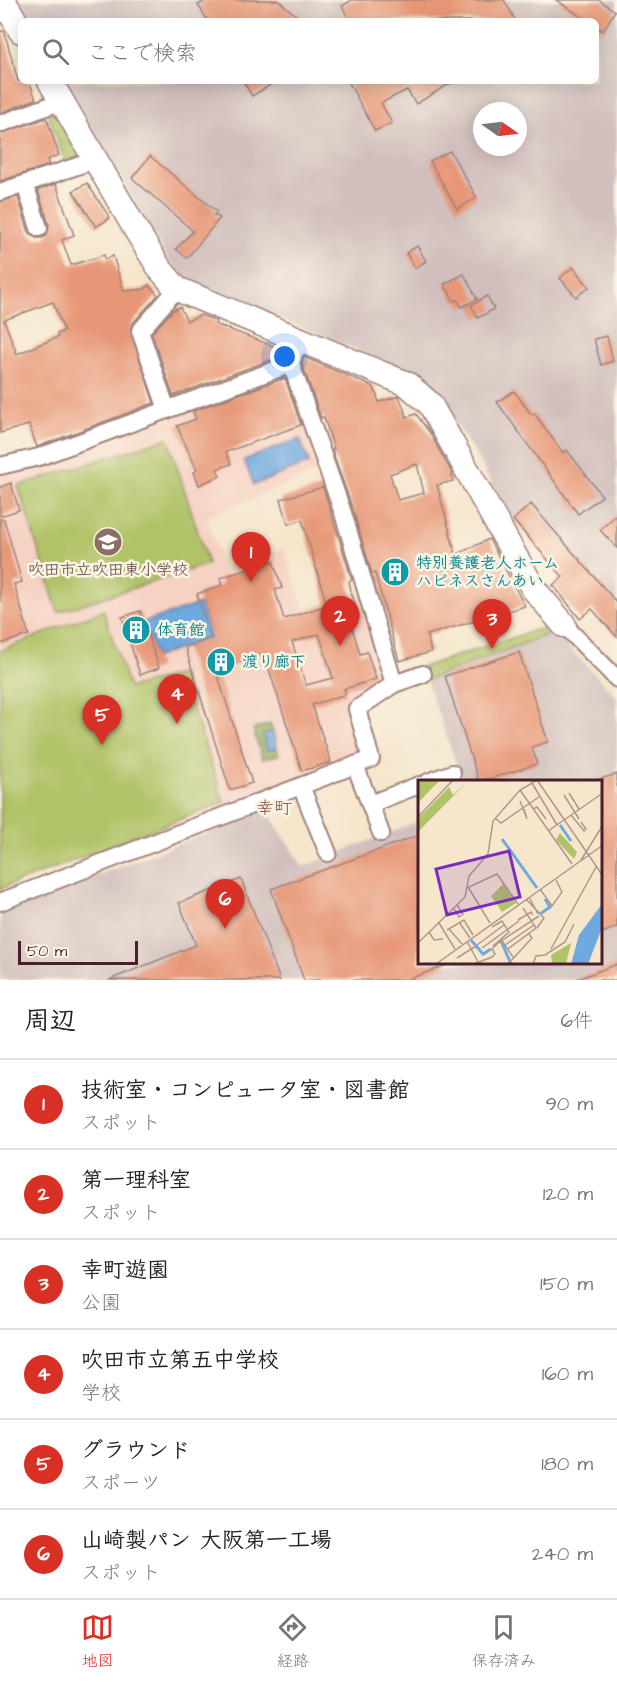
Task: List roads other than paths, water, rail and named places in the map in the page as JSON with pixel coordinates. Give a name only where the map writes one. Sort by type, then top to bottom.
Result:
[{"type":"street","points":[[3,0],[18,26]]},
{"type":"street","points":[[0,124],[56,91],[160,269],[177,289],[407,384],[430,404],[533,588],[564,625],[617,679]]},
{"type":"street","points":[[0,192],[95,160]]},
{"type":"street","points":[[25,184],[39,228]]},
{"type":"street","points":[[167,410],[140,331],[177,289]]},
{"type":"street","points":[[298,338],[291,364],[343,513],[394,684]]},
{"type":"street","points":[[0,466],[39,457],[291,364]]},
{"type":"street","points":[[0,902],[371,759],[357,709],[394,684],[423,674]]},
{"type":"street","points":[[355,765],[381,833]]},
{"type":"street","points":[[433,780],[452,773]]},
{"type":"street","points":[[370,804],[418,785]]},
{"type":"street","points":[[302,786],[328,853]]},
{"type":"water","points":[[300,439],[309,463],[254,485],[244,460]]},
{"type":"water","points":[[200,604],[211,638],[156,657],[144,622]]},
{"type":"water","points":[[273,732],[277,748],[267,750],[263,734]]},
{"type":"place","name":"吹田市立吹田東小学校","points":[[108,542]]},
{"type":"place","name":"特別養護老人ホーム ハピネスさんあい","points":[[395,572]]},
{"type":"place","name":"技術室・コンピュータ室・図書館","points":[[251,582]]},
{"type":"place","name":"体育館","points":[[136,630]]},
{"type":"place","name":"第一理科室","points":[[340,646]]},
{"type":"place","name":"幸町遊園","points":[[492,649]]},
{"type":"place","name":"渡り廊下","points":[[221,662]]},
{"type":"place","name":"吹田市立第五中学校","points":[[177,724]]},
{"type":"place","name":"グラウンド","points":[[102,745]]},
{"type":"place","name":"山崎製パン 大阪第一工場","points":[[225,929]]},
{"type":"district","name":"幸町","points":[[274,808]]}]
